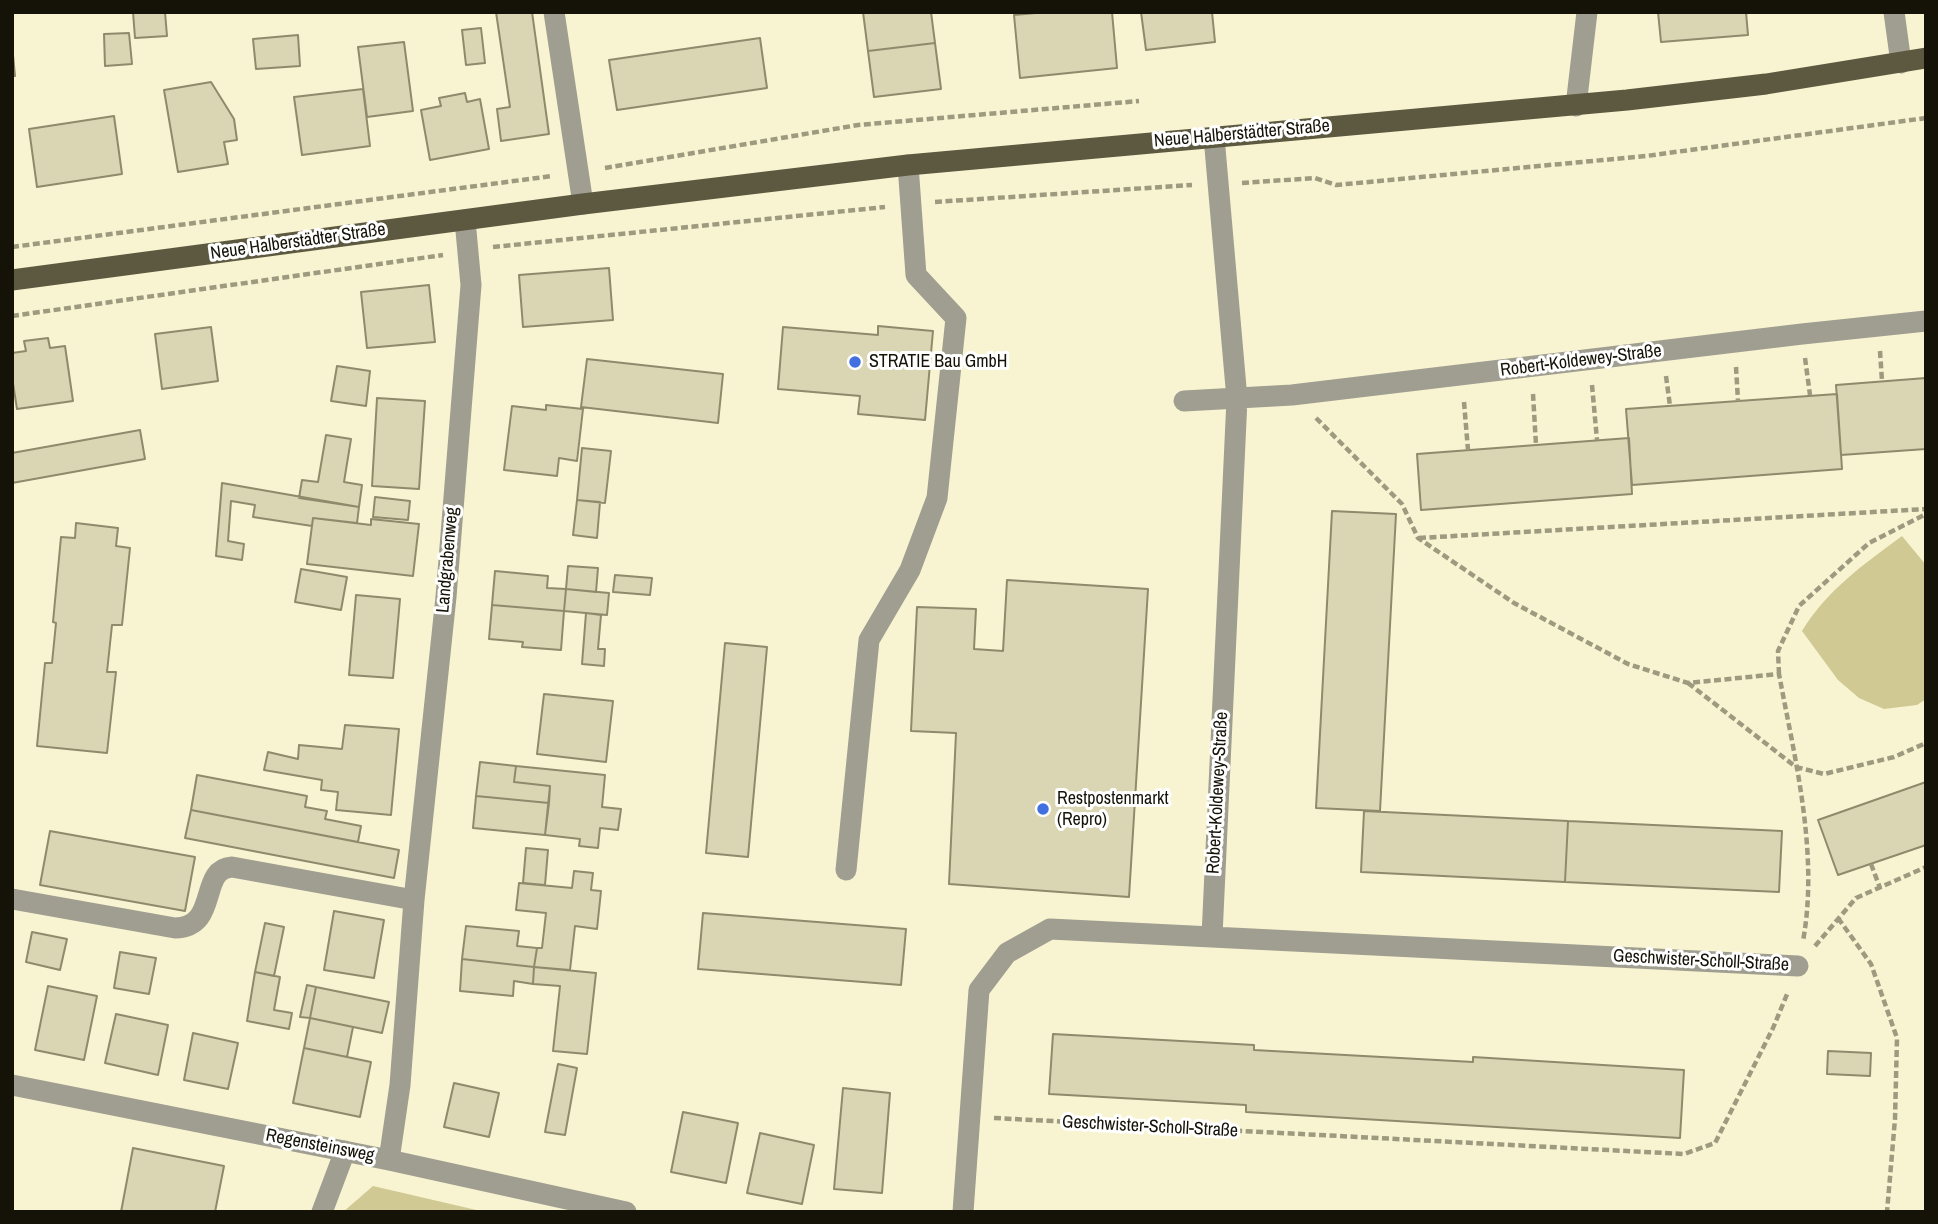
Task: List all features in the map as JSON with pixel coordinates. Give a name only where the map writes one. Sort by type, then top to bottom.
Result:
[{"type":"main road","name":"Neue Halberstädter Straße","points":[[12,280],[583,204],[908,165],[1576,106],[1766,84],[1926,58]]},
{"type":"street","points":[[554,12],[583,204]]},
{"type":"street","points":[[1576,106],[1587,12]]},
{"type":"street","points":[[1894,12],[1901,63]]},
{"type":"street","name":"Robert-Koldewey-Straße","points":[[1212,936],[1237,399],[1214,137]]},
{"type":"street","points":[[846,870],[869,640],[910,570],[937,498],[956,318],[916,275],[908,165]]},
{"type":"street","name":"Landgrabenweg","points":[[389,1160],[400,1085],[414,900],[447,584],[471,285],[465,220]]},
{"type":"street","name":"Robert-Koldewey-Straße","points":[[1237,399],[1531,368],[1926,321]]},
{"type":"street","points":[[1184,401],[1237,399]]},
{"type":"street","points":[[12,899],[185,928],[196,922],[205,908],[217,873],[224,867],[232,867],[414,900]]},
{"type":"street","name":"Geschwister-Scholl-Straße","points":[[963,1212],[979,990],[1007,953],[1050,929],[1798,966]]},
{"type":"street","name":"Regensteinsweg","points":[[12,1085],[389,1160],[626,1212]]},
{"type":"street","points":[[322,1212],[345,1151]]},
{"type":"path","points":[[12,316],[503,246],[911,204],[1146,186],[1315,178],[1336,185],[1646,156],[1926,118]]},
{"type":"path","points":[[1802,334],[1810,395]]},
{"type":"path","points":[[1589,359],[1597,440]]},
{"type":"path","points":[[1531,368],[1536,445]]},
{"type":"path","points":[[1462,375],[1468,450]]},
{"type":"path","points":[[1292,395],[1402,504],[1418,538],[1525,610],[1628,664],[1688,683],[1796,767],[1824,774],[1894,757],[1926,743]]},
{"type":"path","points":[[1418,538],[1926,511]]},
{"type":"path","points":[[1798,966],[1808,911],[1805,835],[1779,674],[1778,651],[1799,606],[1869,543],[1926,511]]},
{"type":"path","points":[[1688,683],[1779,674]]},
{"type":"path","points":[[1871,864],[1880,888]]},
{"type":"path","points":[[1798,966],[1856,898],[1926,867]]},
{"type":"path","points":[[1838,918],[1871,964],[1898,1038],[1895,1119],[1887,1212]]},
{"type":"path","name":"Geschwister-Scholl-Straße","points":[[969,1117],[1684,1154],[1715,1143],[1773,1028],[1798,966]]},
{"type":"shaded area","points":[[1902,536],[1926,565],[1926,699],[1917,705],[1884,709],[1859,698],[1838,680],[1802,631],[1835,590]]},
{"type":"shaded area","points":[[373,1186],[485,1212],[343,1212]]},
{"type":"building","points":[[133,12],[165,12],[167,36],[135,38]]},
{"type":"building","points":[[496,12],[532,12],[549,134],[501,141],[497,109],[510,107]]},
{"type":"building","points":[[863,12],[931,12],[935,43],[868,51]]},
{"type":"building","points":[[1112,12],[1117,68],[1020,78],[1014,15]]},
{"type":"building","points":[[1141,12],[1212,12],[1215,42],[1146,50]]},
{"type":"building","points":[[1658,12],[1746,12],[1748,35],[1661,42]]},
{"type":"building","points":[[481,28],[485,63],[466,65],[462,30]]},
{"type":"building","points":[[129,33],[132,64],[105,66],[104,34]]},
{"type":"building","points":[[298,35],[300,66],[256,69],[253,39]]},
{"type":"building","points":[[760,38],[767,88],[617,110],[609,60]]},
{"type":"building","points":[[404,42],[413,111],[367,117],[358,47]]},
{"type":"building","points":[[935,43],[941,89],[874,97],[868,51]]},
{"type":"building","points":[[12,44],[15,76],[12,76]]},
{"type":"building","points":[[211,82],[234,119],[237,140],[224,142],[228,164],[178,172],[164,90]]},
{"type":"building","points":[[363,89],[370,146],[302,155],[294,97]]},
{"type":"building","points":[[465,93],[467,102],[480,99],[489,149],[430,160],[421,110],[441,106],[439,98]]},
{"type":"building","points":[[114,116],[122,174],[37,187],[29,129]]},
{"type":"building","points":[[609,268],[613,320],[523,327],[519,275]]},
{"type":"building","points":[[429,285],[435,342],[367,348],[361,292]]},
{"type":"building","name":"STRATIE Bau GmbH","points":[[878,326],[933,331],[925,420],[858,414],[860,396],[778,389],[783,327],[878,335]]},
{"type":"building","points":[[211,327],[218,381],[162,389],[155,334]]},
{"type":"building","points":[[48,338],[50,348],[65,346],[73,401],[17,409],[12,377],[12,353],[26,351],[24,341]]},
{"type":"building","points":[[587,359],[723,374],[718,423],[581,407]]},
{"type":"building","points":[[337,366],[370,371],[366,406],[331,401]]},
{"type":"building","points":[[1926,378],[1926,449],[1841,455],[1836,385]]},
{"type":"building","points":[[1837,394],[1842,469],[1632,485],[1626,409]]},
{"type":"building","points":[[377,398],[425,401],[419,489],[372,486]]},
{"type":"building","points":[[546,405],[583,409],[577,461],[559,458],[557,476],[504,470],[512,406],[546,410]]},
{"type":"building","points":[[140,430],[145,459],[12,483],[12,453]]},
{"type":"building","points":[[326,435],[351,439],[344,482],[362,485],[359,507],[299,498],[302,480],[318,482]]},
{"type":"building","points":[[1629,438],[1632,494],[1421,510],[1417,454]]},
{"type":"building","points":[[582,448],[611,451],[605,503],[577,500]]},
{"type":"building","points":[[222,483],[359,507],[357,523],[313,518],[312,526],[253,517],[255,505],[231,501],[228,541],[244,544],[242,560],[216,556]]},
{"type":"building","points":[[375,497],[410,501],[408,520],[373,517]]},
{"type":"building","points":[[577,500],[600,502],[597,538],[573,535]]},
{"type":"building","points":[[1332,511],[1396,514],[1380,811],[1316,808]]},
{"type":"building","points":[[313,518],[371,525],[371,519],[419,524],[413,576],[307,564]]},
{"type":"building","points":[[76,523],[118,528],[116,546],[130,548],[122,625],[112,625],[107,672],[116,672],[107,753],[37,746],[45,663],[52,663],[61,537],[75,538]]},
{"type":"building","points":[[568,566],[598,568],[596,592],[566,589]]},
{"type":"building","points":[[301,569],[347,577],[341,610],[295,602]]},
{"type":"building","points":[[495,571],[548,576],[547,588],[566,589],[564,611],[492,605]]},
{"type":"building","points":[[615,575],[652,578],[650,595],[613,592]]},
{"type":"building","name":"Restpostenmarkt (Repro)","points":[[1007,580],[1148,589],[1129,897],[949,884],[956,733],[911,731],[917,607],[976,609],[974,649],[1003,651]]},
{"type":"building","points":[[566,589],[609,593],[607,615],[564,611]]},
{"type":"building","points":[[356,595],[400,599],[393,678],[349,675]]},
{"type":"building","points":[[492,605],[564,611],[561,650],[522,647],[523,642],[489,639]]},
{"type":"building","points":[[586,613],[601,615],[598,649],[605,649],[604,666],[582,664]]},
{"type":"building","points":[[725,643],[767,647],[748,857],[706,853]]},
{"type":"building","points":[[544,694],[613,701],[606,762],[537,754]]},
{"type":"building","points":[[345,725],[399,729],[391,815],[336,810],[338,792],[321,790],[322,780],[264,770],[268,752],[298,759],[299,745],[342,749]]},
{"type":"building","points":[[480,762],[516,766],[514,782],[550,786],[549,803],[476,796]]},
{"type":"building","points":[[516,766],[605,775],[602,807],[621,809],[618,830],[600,828],[598,848],[579,846],[580,839],[545,835],[550,786],[514,782]]},
{"type":"building","points":[[197,775],[307,796],[305,807],[327,811],[325,819],[361,826],[358,842],[191,810]]},
{"type":"building","points":[[1926,782],[1926,845],[1838,875],[1818,820]]},
{"type":"building","points":[[476,796],[549,803],[545,835],[473,828]]},
{"type":"building","points":[[191,810],[399,850],[394,878],[185,838]]},
{"type":"building","points":[[1364,811],[1568,821],[1565,882],[1361,872]]},
{"type":"building","points":[[1568,821],[1782,831],[1779,892],[1565,882]]},
{"type":"building","points":[[50,831],[195,857],[185,911],[40,885]]},
{"type":"building","points":[[526,848],[548,850],[545,885],[523,883]]},
{"type":"building","points":[[574,871],[593,873],[591,890],[601,891],[597,929],[575,926],[570,970],[534,967],[537,948],[542,948],[546,913],[516,910],[519,883],[572,888]]},
{"type":"building","points":[[334,911],[384,920],[374,978],[324,970]]},
{"type":"building","points":[[703,913],[906,929],[901,985],[698,969]]},
{"type":"building","points":[[265,923],[284,927],[274,976],[255,972]]},
{"type":"building","points":[[466,926],[519,931],[517,946],[537,948],[534,967],[462,959]]},
{"type":"building","points":[[32,932],[67,939],[60,970],[26,962]]},
{"type":"building","points":[[120,952],[156,958],[149,994],[114,988]]},
{"type":"building","points":[[462,959],[534,967],[533,984],[514,981],[513,996],[460,991]]},
{"type":"building","points":[[534,967],[596,973],[587,1054],[553,1051],[560,986],[533,984]]},
{"type":"building","points":[[255,972],[280,977],[274,1010],[292,1013],[289,1029],[247,1021]]},
{"type":"building","points":[[307,985],[316,987],[310,1018],[300,1017]]},
{"type":"building","points":[[48,986],[97,996],[84,1060],[35,1050]]},
{"type":"building","points":[[316,987],[389,1002],[382,1033],[310,1018]]},
{"type":"building","points":[[116,1014],[168,1025],[158,1075],[105,1063]]},
{"type":"building","points":[[310,1018],[353,1027],[347,1057],[304,1048]]},
{"type":"building","points":[[193,1033],[238,1043],[228,1089],[184,1080]]},
{"type":"building","points":[[1053,1034],[1254,1045],[1254,1050],[1473,1062],[1473,1057],[1684,1070],[1680,1138],[1246,1112],[1246,1105],[1049,1094]]},
{"type":"building","points":[[304,1048],[371,1062],[360,1117],[293,1103]]},
{"type":"building","points":[[1828,1051],[1871,1053],[1870,1076],[1827,1074]]},
{"type":"building","points":[[558,1064],[577,1068],[565,1135],[545,1132]]},
{"type":"building","points":[[454,1083],[499,1093],[489,1137],[444,1127]]},
{"type":"building","points":[[843,1088],[890,1093],[882,1193],[834,1189]]},
{"type":"building","points":[[683,1112],[738,1123],[726,1183],[671,1172]]},
{"type":"building","points":[[760,1133],[814,1145],[802,1204],[747,1193]]},
{"type":"building","points":[[133,1148],[224,1166],[215,1212],[121,1212]]},
{"type":"place","name":"STRATIE Bau GmbH","points":[[855,362]]},
{"type":"place","name":"Restpostenmarkt (Repro)","points":[[1043,809]]}]
